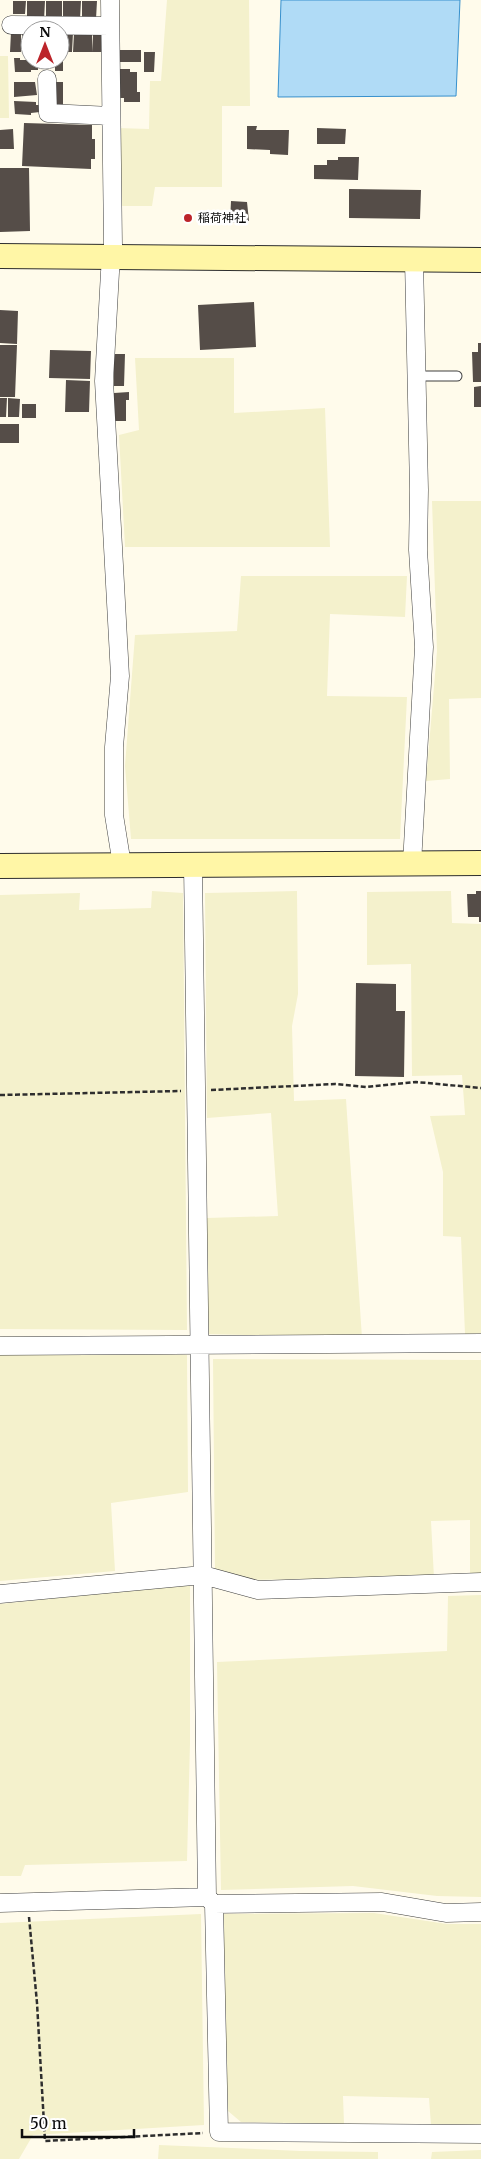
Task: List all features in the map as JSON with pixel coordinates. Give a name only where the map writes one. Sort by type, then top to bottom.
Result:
[{"type":"street","points":[[110,0],[113,257],[110,272],[104,381],[120,676],[114,747],[114,815],[122,865]]},
{"type":"street","points":[[12,25],[110,26]]},
{"type":"street","points":[[48,79],[48,113],[111,116]]},
{"type":"street","points":[[0,256],[481,260]]},
{"type":"street","points":[[412,864],[424,647],[418,550],[419,490],[414,260]]},
{"type":"street","points":[[0,866],[481,863]]},
{"type":"street","points":[[192,865],[203,1575],[219,2132],[481,2134]]},
{"type":"street","points":[[0,1346],[481,1343]]},
{"type":"street","points":[[0,1594],[203,1575],[258,1590],[481,1582]]},
{"type":"street","points":[[0,1903],[382,1902],[446,1913],[481,1912]]},
{"type":"lane","points":[[416,376],[457,376]]},
{"type":"path","points":[[0,1095],[196,1091],[335,1084],[366,1087],[416,1082],[481,1088]]},
{"type":"path","points":[[27,1903],[37,2003],[45,2140],[219,2132]]},
{"type":"shaded area","points":[[167,0],[249,0],[250,106],[222,106],[222,187],[155,187],[152,206],[118,206],[117,128],[149,129],[150,81],[161,81]]},
{"type":"shaded area","points":[[0,56],[8,56],[9,118],[0,118]]},
{"type":"shaded area","points":[[135,358],[234,358],[234,413],[325,408],[330,547],[125,547],[119,435],[139,430]]},
{"type":"shaded area","points":[[432,501],[481,501],[481,698],[449,699],[450,779],[426,781],[437,651]]},
{"type":"shaded area","points":[[241,576],[407,576],[405,617],[330,614],[327,696],[407,697],[400,839],[131,839],[125,766],[135,635],[237,631]]},
{"type":"shaded area","points":[[152,891],[183,893],[187,1330],[0,1329],[0,895],[80,893],[79,910],[151,908]]},
{"type":"shaded area","points":[[297,891],[298,994],[292,1026],[294,1101],[346,1099],[362,1338],[208,1334],[207,1218],[278,1216],[271,1113],[207,1118],[205,893]]},
{"type":"shaded area","points":[[451,891],[452,923],[481,924],[481,1333],[465,1334],[461,1237],[443,1236],[443,1172],[430,1116],[465,1115],[462,1075],[412,1076],[411,964],[367,965],[367,892]]},
{"type":"shaded area","points":[[0,1354],[187,1355],[188,1492],[111,1503],[115,1571],[0,1581]]},
{"type":"shaded area","points":[[213,1359],[481,1360],[481,1577],[470,1577],[470,1520],[431,1521],[434,1578],[236,1580],[215,1571]]},
{"type":"shaded area","points":[[190,1584],[190,1743],[187,1861],[25,1865],[21,1876],[0,1876],[0,1604]]},
{"type":"shaded area","points":[[481,1595],[481,1897],[437,1896],[353,1886],[221,1890],[217,1662],[447,1651],[448,1596]]},
{"type":"shaded area","points":[[374,1913],[447,1924],[481,1924],[481,2124],[431,2125],[429,2098],[343,2096],[344,2124],[241,2122],[228,2111],[222,1914]]},
{"type":"shaded area","points":[[201,1914],[204,2125],[33,2135],[19,2159],[0,2159],[0,1923]]},
{"type":"shaded area","points":[[159,2145],[378,2152],[378,2159],[158,2159]]},
{"type":"shaded area","points":[[481,2150],[481,2159],[431,2159],[432,2152]]},
{"type":"water","points":[[281,0],[460,0],[456,96],[278,97]]},
{"type":"building","points":[[13,1],[26,1],[25,14],[13,14]]},
{"type":"building","points":[[27,1],[45,1],[44,20],[27,19]]},
{"type":"building","points":[[46,1],[62,1],[62,16],[46,16]]},
{"type":"building","points":[[63,1],[81,1],[80,19],[71,17],[71,20],[63,20]]},
{"type":"building","points":[[82,1],[97,1],[96,19],[82,19]]},
{"type":"building","points":[[11,32],[20,32],[20,52],[10,52]]},
{"type":"building","points":[[70,33],[73,33],[72,52],[70,52]]},
{"type":"building","points":[[74,33],[92,35],[92,52],[73,52]]},
{"type":"building","points":[[99,33],[104,34],[104,52],[92,52],[93,35],[99,35]]},
{"type":"building","points":[[116,50],[141,50],[141,62],[116,62]]},
{"type":"building","points":[[144,52],[155,52],[154,72],[144,72]]},
{"type":"building","points":[[14,58],[20,58],[20,70],[31,70],[31,72],[15,72]]},
{"type":"building","points":[[120,69],[130,69],[130,72],[137,72],[137,92],[140,92],[140,102],[124,102],[124,98],[116,98],[116,73],[120,73]]},
{"type":"building","points":[[14,82],[35,82],[37,95],[14,97]]},
{"type":"building","points":[[56,82],[63,82],[63,107],[53,104],[53,85],[56,85]]},
{"type":"building","points":[[14,101],[36,102],[36,105],[40,105],[40,112],[31,113],[31,115],[15,114]]},
{"type":"building","points":[[24,123],[92,125],[92,139],[95,139],[95,159],[91,159],[91,169],[22,166]]},
{"type":"building","points":[[247,126],[257,126],[256,130],[289,130],[288,155],[270,154],[270,150],[247,149]]},
{"type":"building","points":[[317,128],[346,129],[345,144],[317,144]]},
{"type":"building","points":[[13,129],[14,149],[0,149],[0,130]]},
{"type":"building","points":[[338,157],[359,157],[358,180],[314,179],[314,165],[327,165],[327,160],[338,160]]},
{"type":"building","points":[[0,168],[29,168],[30,231],[0,232]]},
{"type":"building","points":[[349,189],[421,190],[420,219],[349,218]]},
{"type":"building","points":[[231,201],[247,202],[249,221],[245,221],[245,224],[230,222]]},
{"type":"building","points":[[254,302],[256,347],[200,350],[198,305]]},
{"type":"building","points":[[0,310],[18,311],[17,344],[0,343]]},
{"type":"building","points":[[478,343],[481,343],[481,382],[473,382],[472,352],[478,352]]},
{"type":"building","points":[[0,345],[17,345],[15,397],[0,397]]},
{"type":"building","points":[[50,350],[91,351],[90,379],[49,378]]},
{"type":"building","points":[[114,354],[125,354],[124,386],[114,386]]},
{"type":"building","points":[[66,380],[90,381],[89,412],[65,412]]},
{"type":"building","points":[[481,386],[481,407],[474,407],[474,387]]},
{"type":"building","points":[[129,392],[129,400],[126,400],[126,421],[114,421],[114,393]]},
{"type":"building","points":[[0,398],[7,398],[6,417],[0,417]]},
{"type":"building","points":[[8,398],[20,399],[19,417],[8,417]]},
{"type":"building","points":[[22,404],[36,404],[36,418],[22,418]]},
{"type":"building","points":[[0,424],[19,424],[19,443],[0,443]]},
{"type":"building","points":[[476,891],[481,891],[481,922],[479,922],[479,917],[468,917],[467,894],[476,894]]},
{"type":"building","points":[[356,983],[396,984],[396,1011],[405,1011],[404,1077],[355,1076]]},
{"type":"place","name":"稲荷神社","points":[[188,218]]}]
